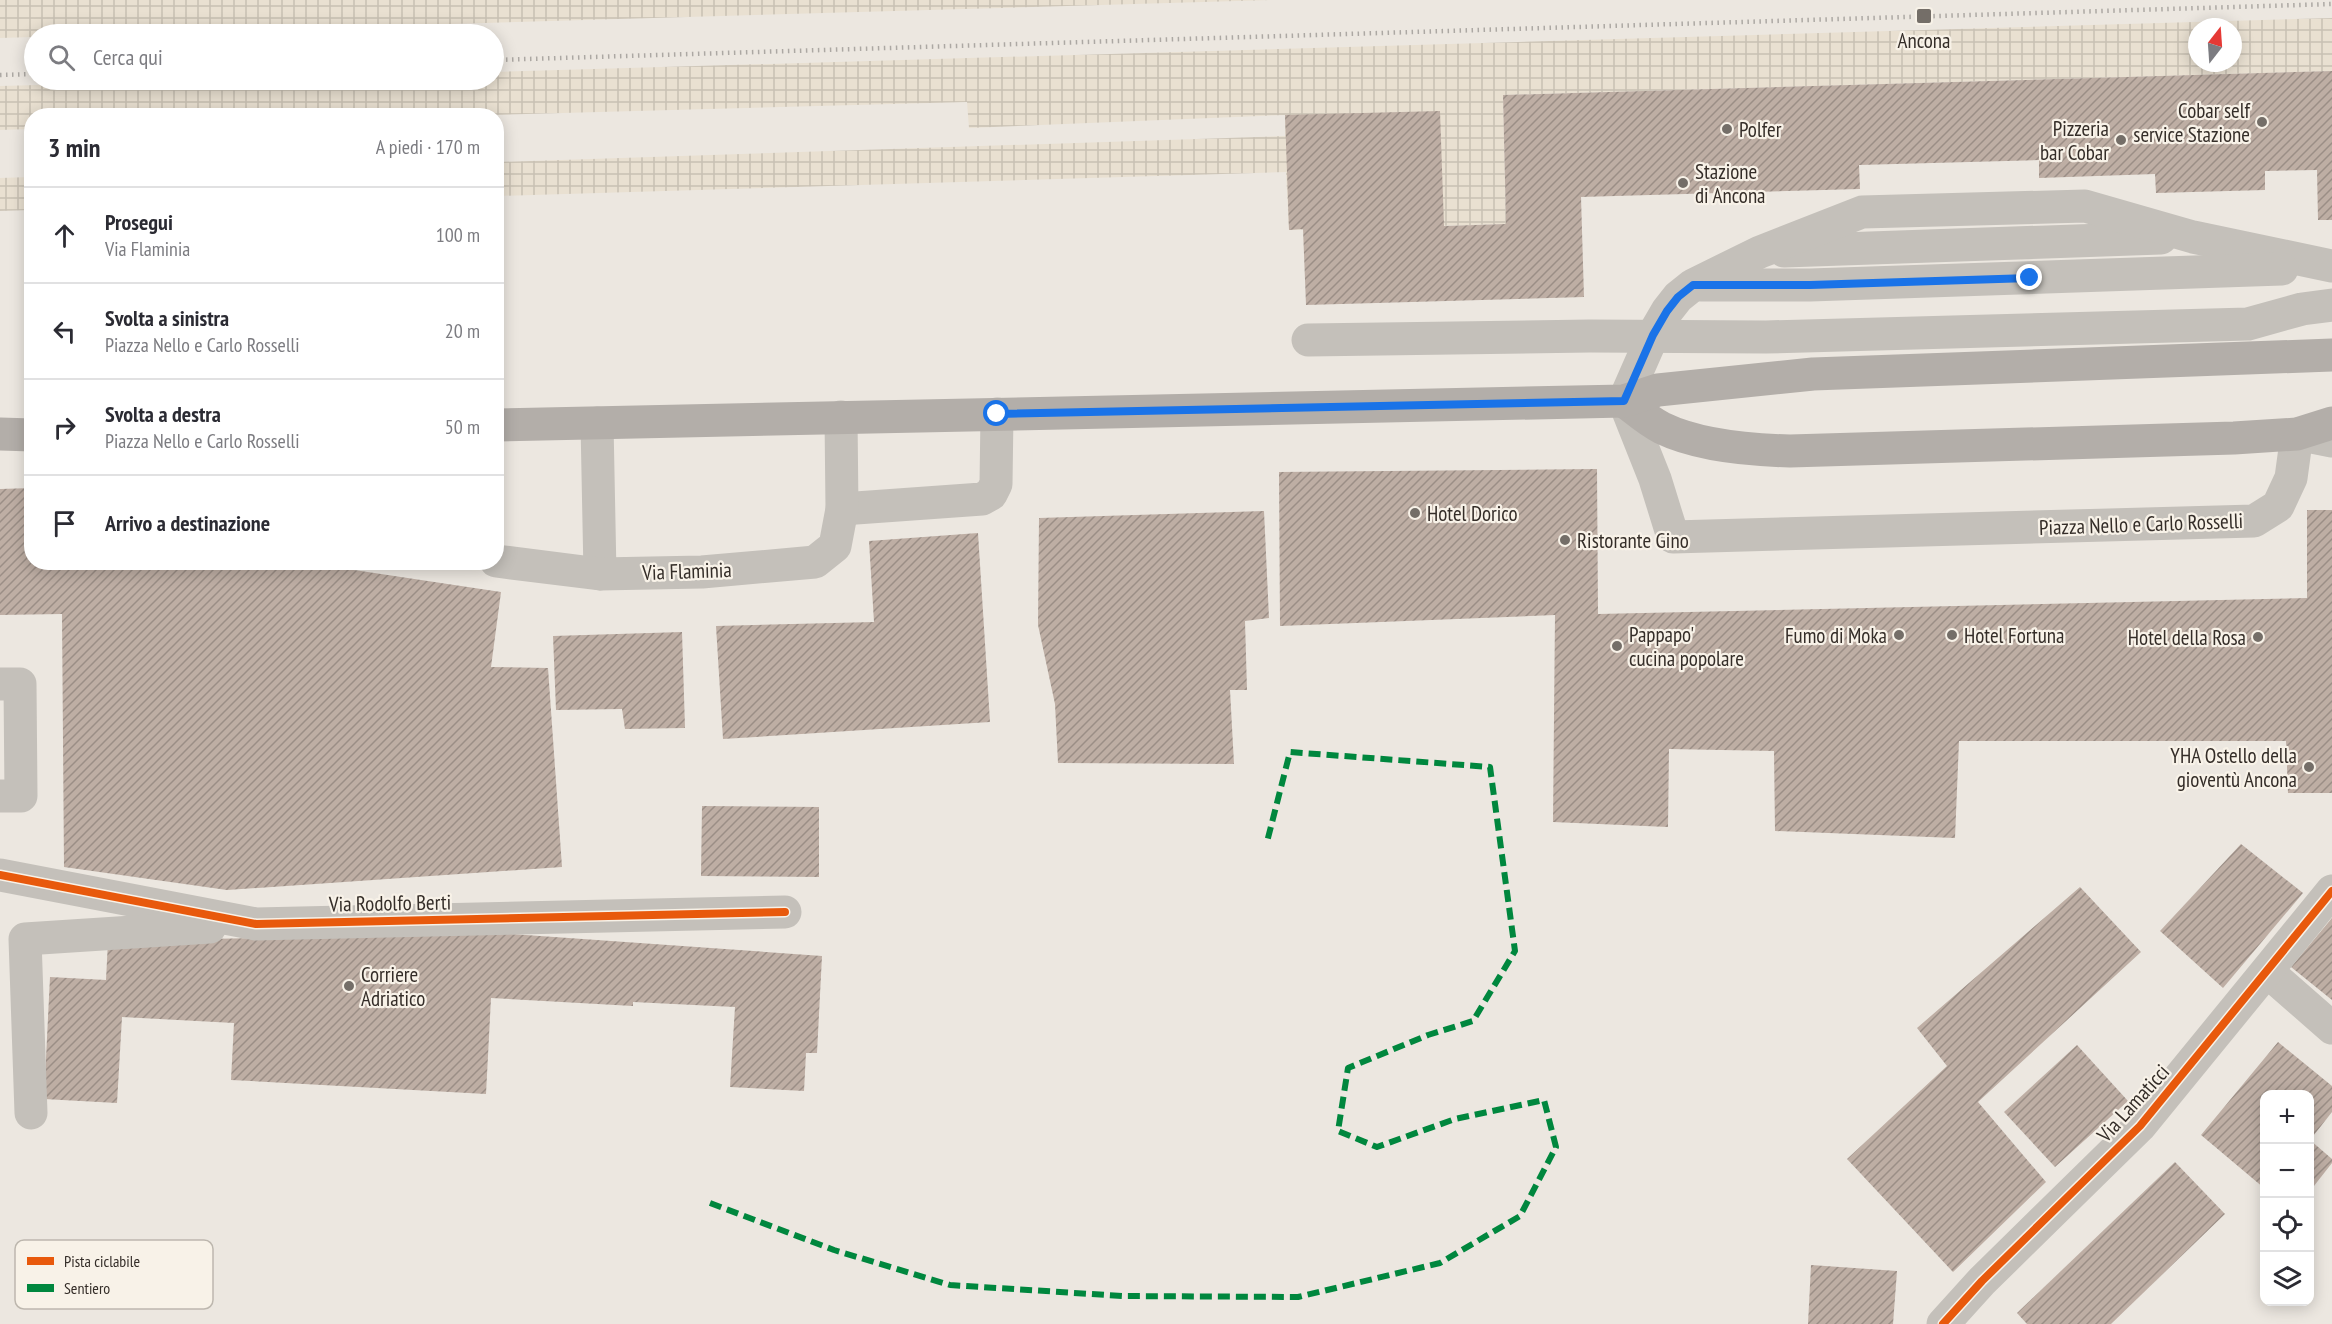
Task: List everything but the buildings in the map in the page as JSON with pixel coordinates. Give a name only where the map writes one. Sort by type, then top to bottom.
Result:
[{"type":"main road","points":[[504,425],[1624,401],[1658,390],[1813,374],[2332,355]]},
{"type":"main road","points":[[1624,401],[1646,418],[1669,430],[1711,443],[1756,450],[1790,451],[2234,438],[2297,434],[2332,423]]},
{"type":"main road","points":[[0,434],[24,435]]},
{"type":"street","points":[[1624,401],[1653,335],[1667,311],[1678,297],[1693,285],[1760,252],[1862,212],[2085,206],[2193,237],[2332,266]]},
{"type":"street","points":[[1760,252],[2193,237]]},
{"type":"street","points":[[1967,245],[1968,279]]},
{"type":"street","points":[[1693,285],[1810,285],[2332,266]]},
{"type":"street","points":[[1308,340],[1653,335],[1766,337],[2248,324],[2302,309],[2332,305]]},
{"type":"street","name":"Piazza Nello e Carlo Rosselli","points":[[1624,401],[1655,479],[1673,537],[2254,521],[2278,506],[2291,478],[2297,434]]},
{"type":"street","points":[[842,509],[982,499],[991,494],[996,484],[997,414]]},
{"type":"street","name":"Via Flaminia","points":[[504,562],[600,574],[702,572],[814,562],[834,546],[842,509],[842,417]]},
{"type":"street","points":[[597,423],[600,574]]},
{"type":"street","points":[[2297,434],[2332,441]]},
{"type":"street","points":[[0,684],[20,684],[21,796],[0,796]]},
{"type":"street","name":"Via Rodolfo Berti","points":[[0,875],[256,924],[785,912]]},
{"type":"street","name":"Via Lamaticci","points":[[1944,1324],[1982,1281],[2140,1126],[2332,891]]},
{"type":"street","points":[[31,1113],[25,939],[256,924]]},
{"type":"street","points":[[2268,972],[2332,1028]]},
{"type":"shaded area","points":[[0,0],[1271,0],[448,24],[24,24],[24,37],[0,38]]},
{"type":"shaded area","points":[[2332,18],[2332,71],[1503,95],[1506,224],[1289,230],[1286,172],[504,196],[504,162],[1285,136],[1285,115],[969,128],[967,102],[504,115],[504,108],[24,108],[24,129],[0,130],[0,86],[24,85],[24,90],[504,90],[504,72],[2188,22],[2188,72],[2242,72],[2242,21]]},
{"type":"shaded area","points":[[24,177],[24,210],[0,211],[0,178]]},
{"type":"railway","points":[[504,60],[2332,4]]},
{"type":"railway","points":[[0,75],[24,74]]},
{"type":"marked path","points":[[710,1203],[834,1250],[950,1285],[1123,1296],[1298,1297],[1440,1263],[1520,1216],[1556,1147],[1544,1100],[1455,1119],[1377,1147],[1338,1131],[1348,1068],[1428,1035],[1473,1021],[1515,951],[1490,767],[1290,752],[1267,842]]},
{"type":"cycle path","points":[[0,875],[256,924],[785,912]]},
{"type":"cycle path","points":[[1943,1324],[1982,1281],[2140,1126],[2332,891]]},
{"type":"place","name":"Ancona","points":[[1924,16]]},
{"type":"place","name":"Cobar self service Stazione","points":[[2262,122]]},
{"type":"place","name":"Polfer","points":[[1727,129]]},
{"type":"place","name":"Pizzeria bar Cobar","points":[[2121,140]]},
{"type":"place","name":"Stazione di Ancona","points":[[1683,183]]},
{"type":"place","name":"Hotel Dorico","points":[[1415,513]]},
{"type":"place","name":"Ristorante Gino","points":[[1565,540]]},
{"type":"place","name":"Fumo di Moka","points":[[1899,635]]},
{"type":"place","name":"Hotel Fortuna","points":[[1952,635]]},
{"type":"place","name":"Hotel della Rosa","points":[[2258,637]]},
{"type":"place","name":"Pappapo' cucina popolare","points":[[1617,646]]},
{"type":"place","name":"YHA Ostello della gioventù Ancona","points":[[2309,767]]},
{"type":"place","name":"Corriere Adriatico","points":[[349,986]]},
{"type":"route","points":[[997,414],[1624,401],[1653,335],[1667,311],[1678,297],[1693,285],[1810,285],[2030,278]]}]
